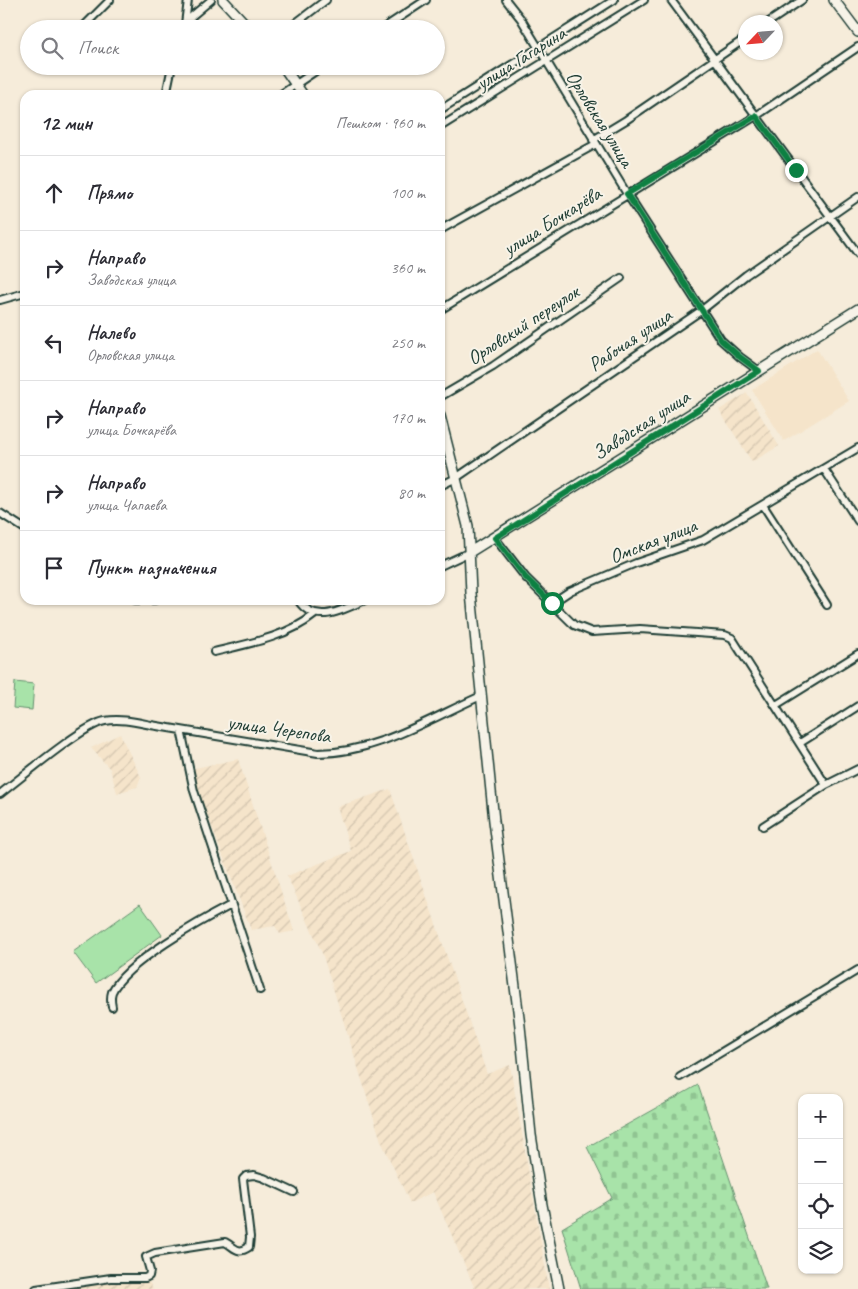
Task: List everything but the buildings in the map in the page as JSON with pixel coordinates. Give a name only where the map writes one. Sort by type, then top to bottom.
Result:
[{"type":"street","points":[[90,20],[110,0]]},
{"type":"street","points":[[184,20],[188,0]]},
{"type":"street","points":[[190,20],[211,0]]},
{"type":"street","points":[[223,0],[242,20]]},
{"type":"street","points":[[300,20],[326,0]]},
{"type":"street","points":[[396,20],[426,0]]},
{"type":"street","name":"Орловская улица","points":[[506,0],[521,19],[627,194],[721,340],[759,371]]},
{"type":"street","name":"улица Гагарина","points":[[445,107],[614,0]]},
{"type":"street","name":"улица Гагарина","points":[[445,124],[644,0]]},
{"type":"street","points":[[672,0],[858,254]]},
{"type":"street","points":[[780,15],[802,0]]},
{"type":"street","points":[[834,0],[858,32]]},
{"type":"street","points":[[445,227],[595,142],[738,43]]},
{"type":"street","name":"улица Бочкарёва","points":[[445,307],[756,116],[858,47]]},
{"type":"street","points":[[167,90],[170,75]]},
{"type":"street","points":[[290,75],[300,90]]},
{"type":"street","points":[[287,90],[310,75]]},
{"type":"street","name":"Рабочая улица","points":[[445,484],[456,478],[702,310],[746,275],[858,197]]},
{"type":"street","name":"Орловский переулок","points":[[445,394],[493,366],[621,278]]},
{"type":"street","points":[[0,300],[20,294]]},
{"type":"street","name":"Заводская улица","points":[[445,564],[495,538],[858,309]]},
{"type":"street","points":[[445,435],[468,526],[471,593],[481,696],[531,1135],[542,1205],[559,1289]]},
{"type":"street","name":"Омская улица","points":[[552,603],[570,591],[636,563],[703,540],[858,448]]},
{"type":"street","points":[[824,469],[858,521]]},
{"type":"street","points":[[763,505],[827,605]]},
{"type":"street","points":[[0,513],[20,526]]},
{"type":"street","points":[[495,538],[526,578],[574,626],[583,631],[640,629],[725,635],[732,638],[826,785]]},
{"type":"street","points":[[302,605],[314,615]]},
{"type":"street","points":[[214,652],[269,637],[297,626],[314,615],[330,614],[352,605]]},
{"type":"street","points":[[776,705],[858,654]]},
{"type":"street","name":"улица Черепова","points":[[0,794],[96,724],[105,721],[125,721],[309,752],[338,753],[378,743],[481,696]]},
{"type":"street","points":[[800,743],[858,706]]},
{"type":"street","points":[[182,730],[194,791],[260,990]]},
{"type":"street","points":[[763,826],[826,785],[858,769]]},
{"type":"street","points":[[112,1007],[110,999],[112,991],[131,970],[190,926],[231,905]]},
{"type":"street","points":[[680,1077],[858,970]]},
{"type":"street","points":[[36,1289],[111,1278],[145,1278],[149,1276],[150,1271],[146,1257],[155,1253],[225,1242],[234,1250],[244,1250],[250,1242],[243,1179],[246,1176],[254,1175],[294,1192]]},
{"type":"shaded area","points":[[817,349],[849,401],[784,441],[752,390]]},
{"type":"shaded area","points":[[747,393],[779,446],[752,462],[719,410]]},
{"type":"shaded area","points":[[120,734],[141,777],[137,787],[117,793],[110,769],[91,748]]},
{"type":"shaded area","points":[[238,759],[294,931],[280,934],[275,926],[251,930],[190,769]]},
{"type":"shaded area","points":[[390,789],[487,1074],[510,1065],[549,1289],[475,1289],[433,1192],[410,1203],[381,1141],[322,953],[287,876],[351,851],[337,807]]},
{"type":"shaded area","points":[[105,1280],[148,1280],[153,1289],[51,1289]]},
{"type":"green space","points":[[15,682],[34,684],[32,710],[13,708]]},
{"type":"green space","points":[[140,904],[162,935],[96,983],[73,952]]},
{"type":"green space","points":[[698,1085],[767,1289],[581,1289],[562,1228],[612,1198],[587,1147]]},
{"type":"route","points":[[552,603],[526,578],[495,538],[759,371],[721,340],[627,194],[756,116],[796,170]]}]
